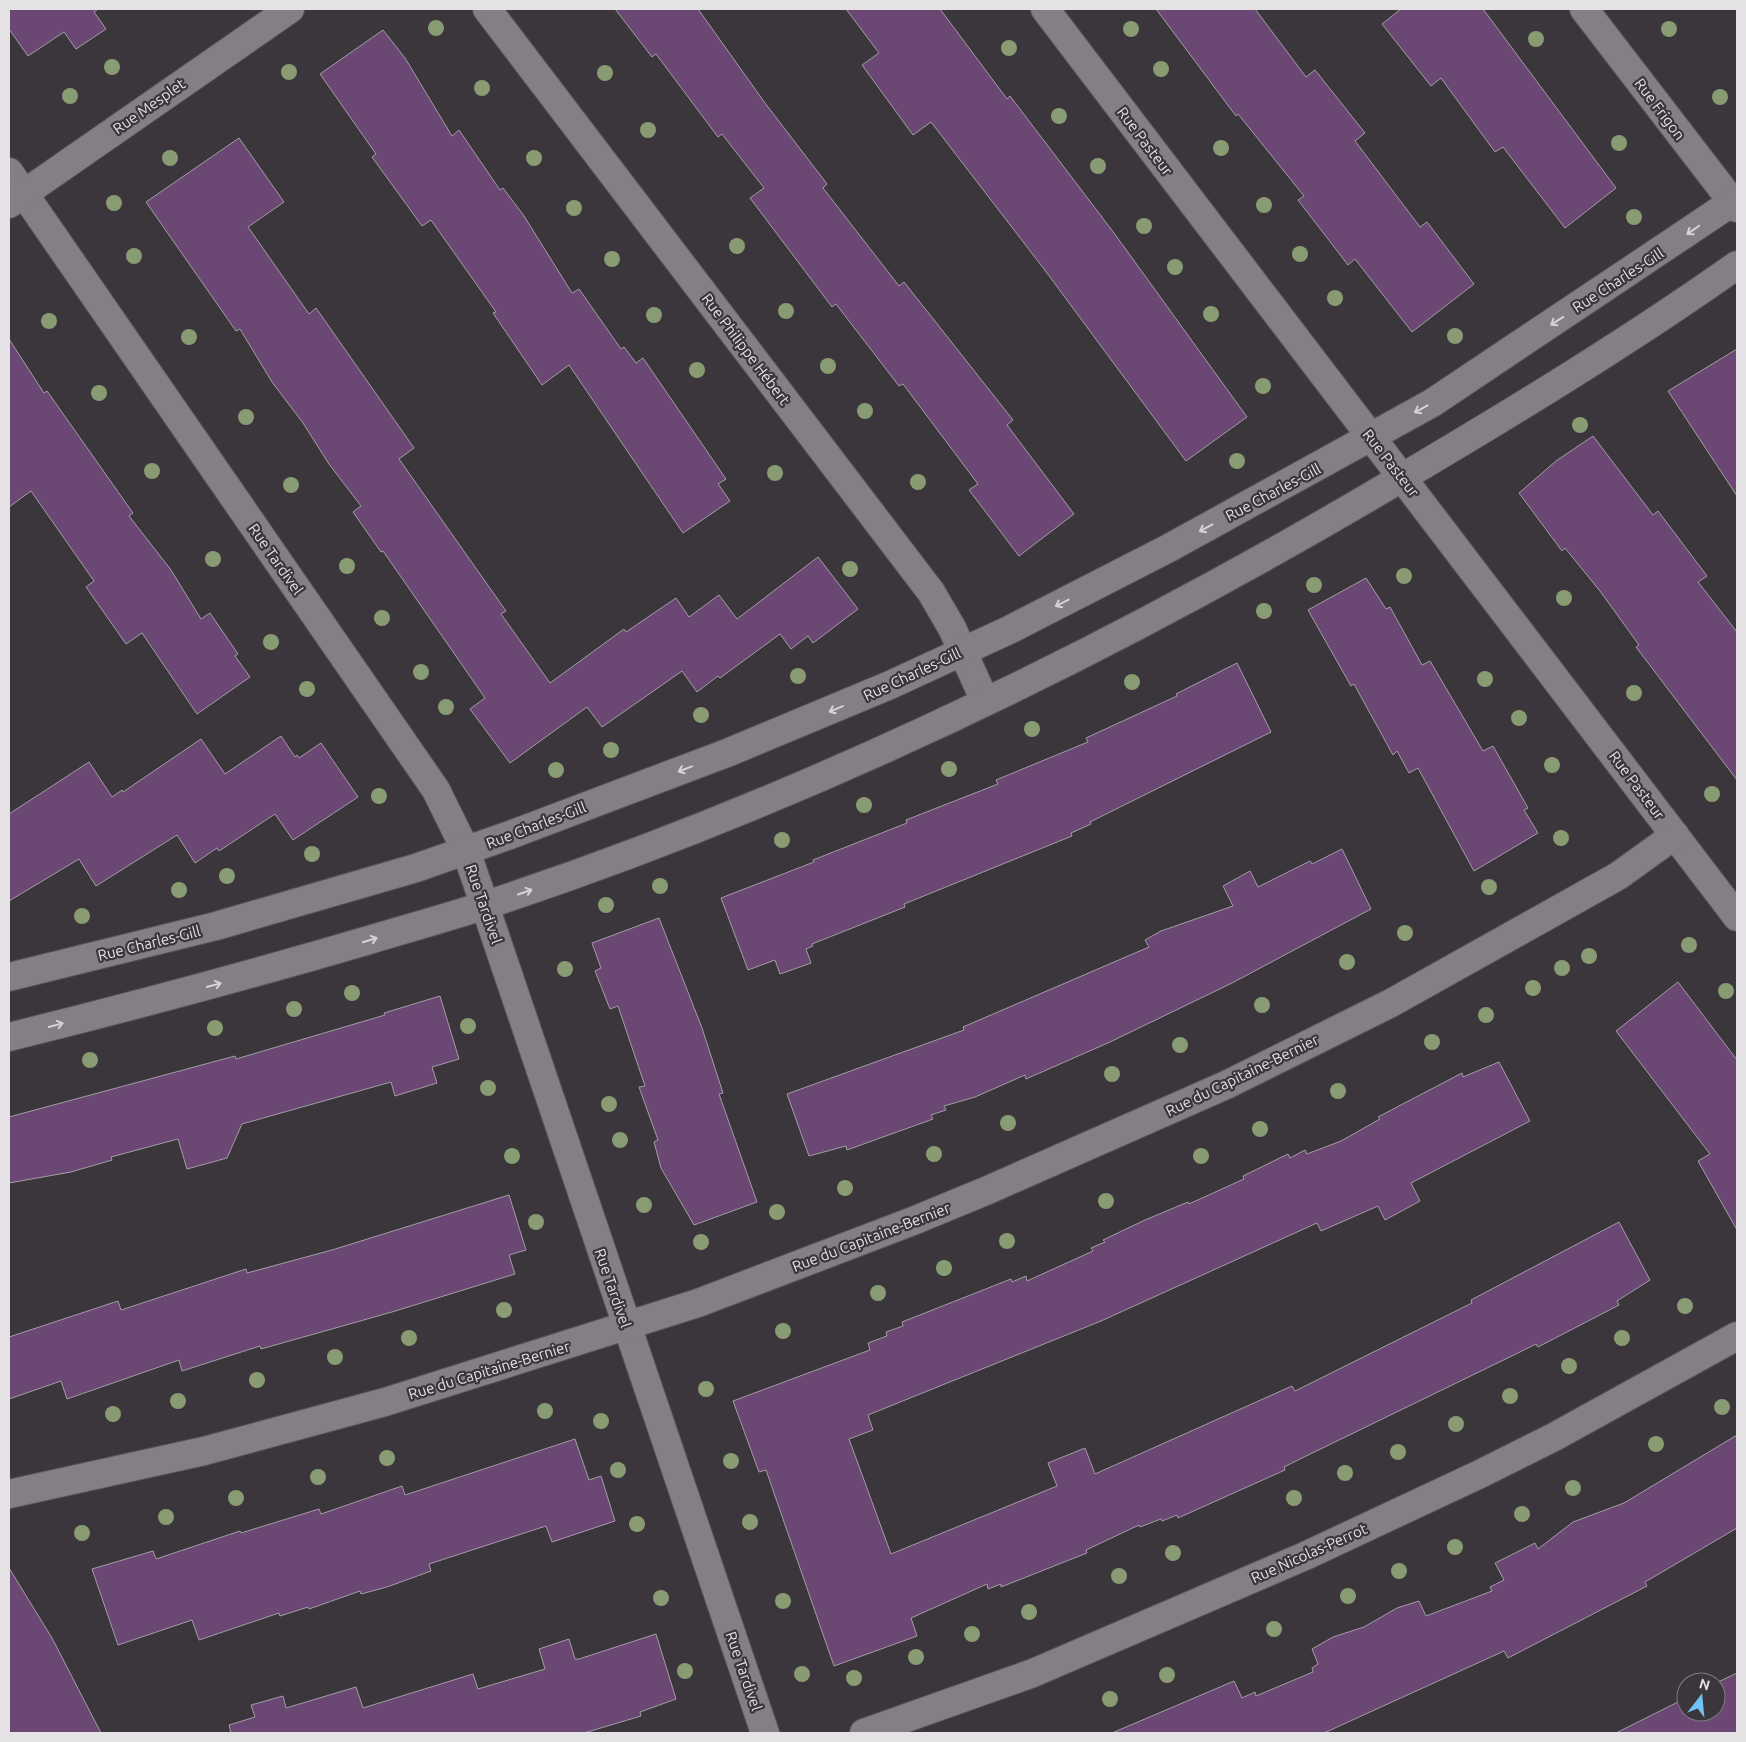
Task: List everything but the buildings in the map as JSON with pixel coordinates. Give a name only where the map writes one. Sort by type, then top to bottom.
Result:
[{"type":"street","name":"Rue Mesplet","points":[[14,190],[290,9]]},
{"type":"street","name":"Rue Philippe Hébert","points":[[487,9],[931,592],[941,607],[963,651],[985,701]]},
{"type":"street","name":"Rue Pasteur","points":[[1045,9],[1737,917]]},
{"type":"street","name":"Rue Frigon","points":[[1584,9],[1736,204]]},
{"type":"street","name":"Rue Tardivel","points":[[14,190],[436,790],[466,851],[765,1733]]},
{"type":"street","name":"Rue Charles-Gill","points":[[9,977],[216,926],[382,879],[466,851],[727,753],[873,693],[963,651],[1169,548],[1372,437],[1432,403],[1736,204]]},
{"type":"street","points":[[9,1037],[253,974],[485,906],[751,806],[865,758],[1068,663],[1344,512],[1448,452],[1737,265]]},
{"type":"street","name":"Rue du Capitaine-Bernier","points":[[9,1494],[204,1451],[385,1402],[698,1303],[921,1218],[1226,1085],[1450,972],[1618,876],[1675,835]]},
{"type":"street","name":"Rue Nicolas-Perrot","points":[[864,1733],[1033,1673],[1313,1552],[1480,1474],[1554,1437],[1737,1336]]}]
